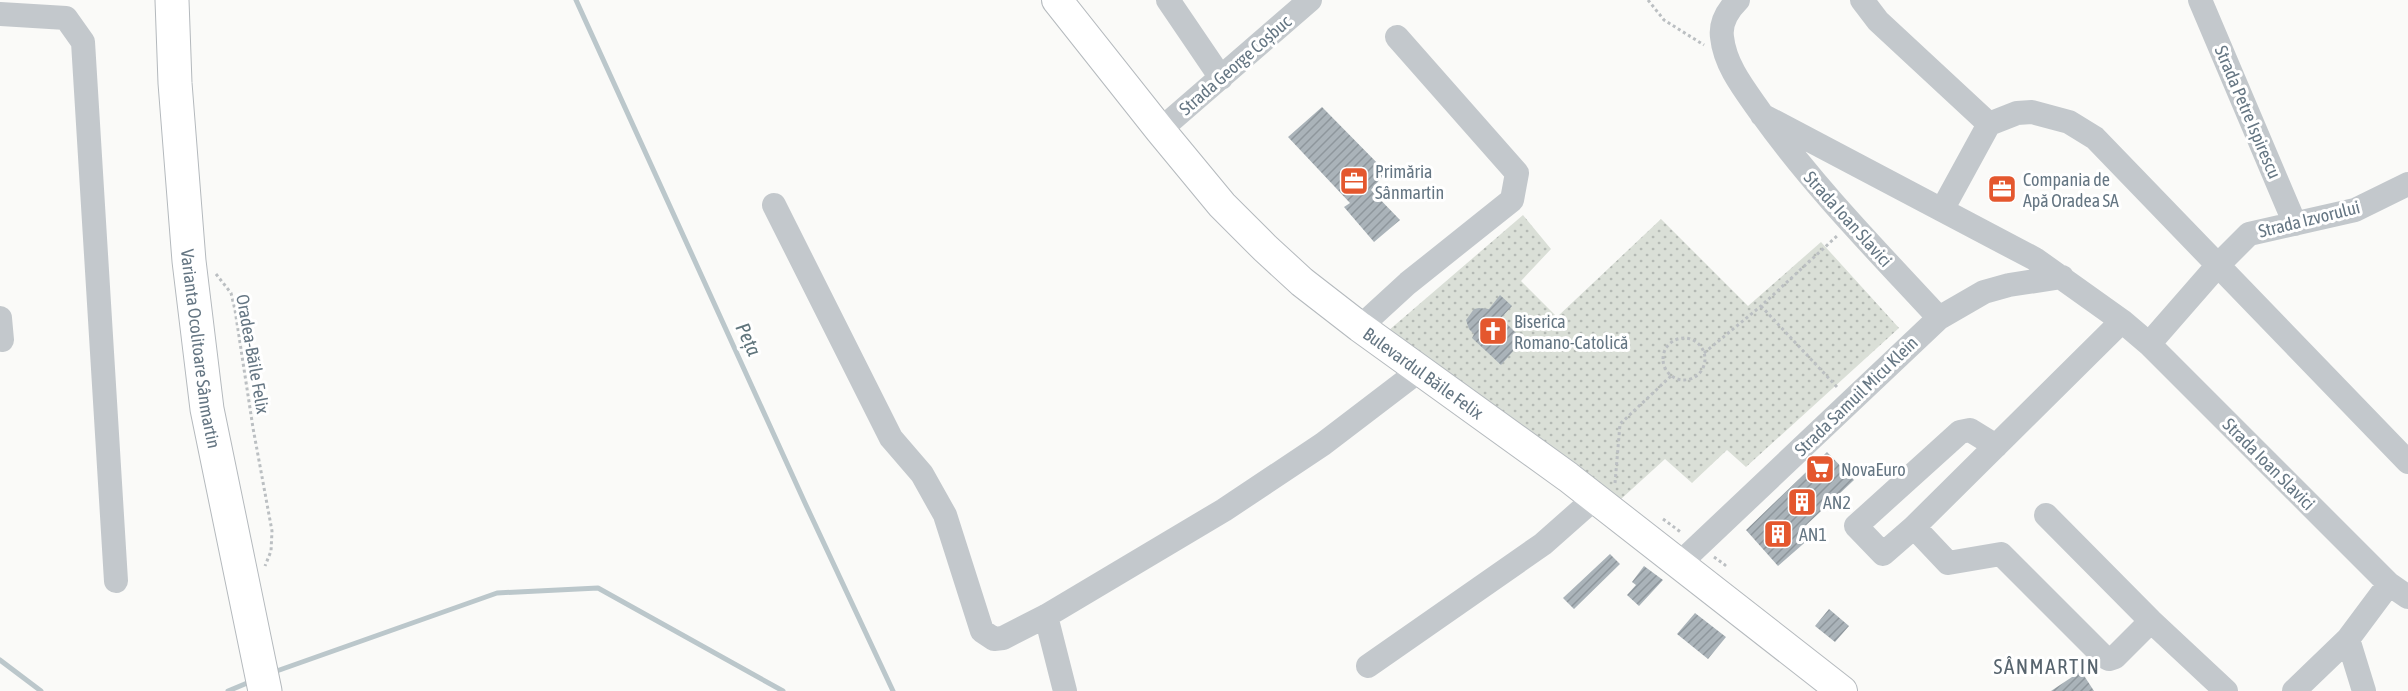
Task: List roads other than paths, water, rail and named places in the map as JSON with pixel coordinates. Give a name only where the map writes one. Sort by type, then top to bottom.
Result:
[{"type":"highway","name":"Varianta Ocolitoare Sânmartin","points":[[172,0],[175,83],[189,261],[206,398],[265,691]]},
{"type":"main road","name":"Bulevardul Băile Felix","points":[[1057,0],[1222,205],[1264,248],[1302,282],[1360,327],[1595,498],[1689,555],[1707,585],[1842,691]]},
{"type":"street","points":[[1168,0],[1221,78]]},
{"type":"street","name":"Strada George Coșbuc","points":[[1160,130],[1310,0]]},
{"type":"street","name":"Strada Ioan Slavici","points":[[1738,0],[1723,22],[1721,35],[1726,57],[1739,82],[1792,156],[1939,318]]},
{"type":"street","points":[[1862,0],[1878,21],[1989,124]]},
{"type":"street","name":"Strada Petre Ispirescu","points":[[2200,0],[2295,224]]},
{"type":"street","points":[[0,14],[66,18],[83,42],[116,581]]},
{"type":"street","points":[[1360,327],[1408,283],[1512,200],[1515,189],[1517,173],[1397,37]]},
{"type":"street","points":[[1942,210],[1989,124],[2017,113],[2032,112],[2069,122],[2096,138],[2408,462]]},
{"type":"street","name":"Strada Ioan Slavici","points":[[1762,115],[2035,260],[2122,321],[2149,344],[2399,591],[2294,691]]},
{"type":"street","name":"Strada Izvorului","points":[[2218,265],[2249,234],[2355,210],[2408,184]]},
{"type":"street","points":[[774,206],[891,438],[922,474],[945,515],[982,631],[994,639],[1004,638],[1046,616],[1224,510],[1323,444],[1420,370]]},
{"type":"street","points":[[2149,344],[2218,265]]},
{"type":"street","name":"Strada Samuil Micu Klein","points":[[1689,555],[1939,318],[1984,292],[2009,285],[2062,277]]},
{"type":"street","points":[[1996,446],[1970,430],[1960,432],[1856,526],[1883,554],[1914,527],[1996,446],[2122,321]]},
{"type":"street","points":[[1368,666],[1543,544],[1595,498]]},
{"type":"street","points":[[2046,514],[2151,621],[2226,691]]},
{"type":"street","points":[[1914,527],[1948,562],[2001,554],[2103,656],[2109,659],[2115,657],[2151,621]]},
{"type":"street","points":[[1046,616],[1065,691]]},
{"type":"street","points":[[2348,639],[2364,691]]},
{"type":"waterway","name":"Peța","points":[[576,0],[893,691]]},
{"type":"waterway","points":[[271,673],[497,593],[598,588],[783,691]]},
{"type":"waterway","points":[[0,660],[41,691]]},
{"type":"waterway","points":[[228,691],[252,681]]},
{"type":"place","name":"Primăria Sânmartin","points":[[1354,181]]},
{"type":"place","name":"Compania de Apă Oradea SA","points":[[2002,189]]},
{"type":"place","name":"Biserica Romano-Catolică","points":[[1493,331]]},
{"type":"place","name":"NovaEuro","points":[[1820,469]]},
{"type":"place","name":"AN2","points":[[1802,502]]},
{"type":"place","name":"AN1","points":[[1778,534]]},
{"type":"district","name":"SÂNMARTIN","points":[[2047,666]]}]
